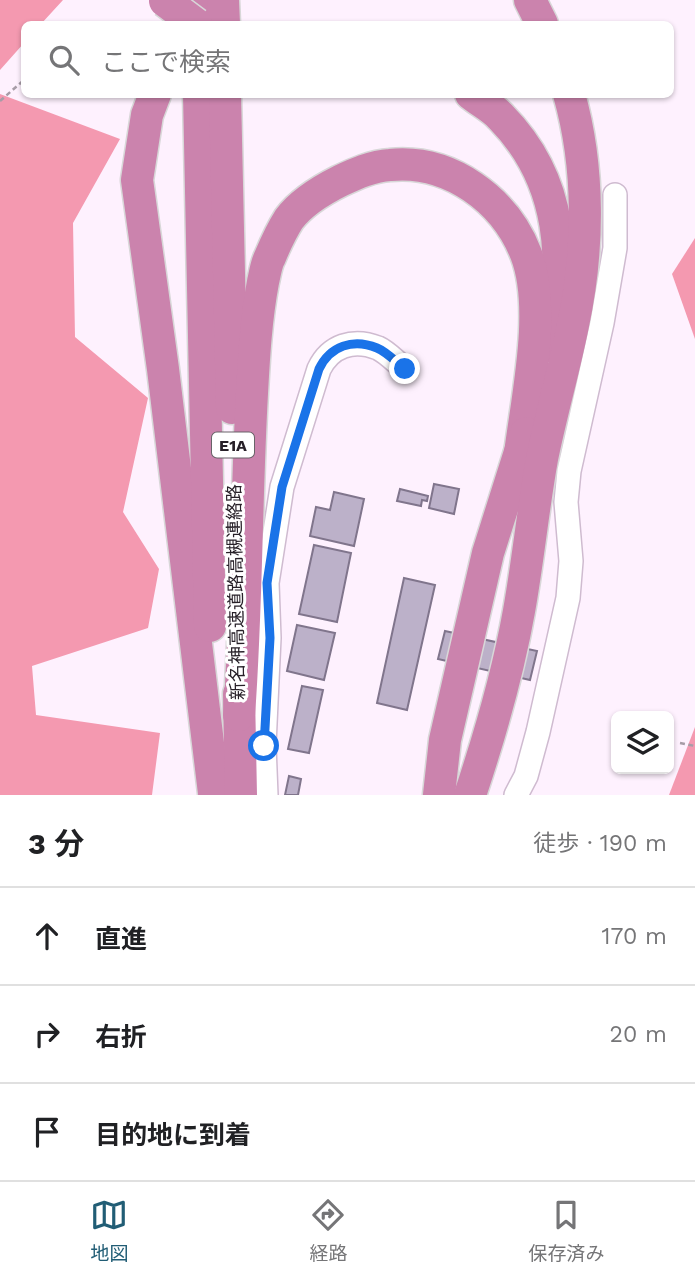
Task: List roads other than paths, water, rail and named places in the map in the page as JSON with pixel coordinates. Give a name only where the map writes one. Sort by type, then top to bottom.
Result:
[{"type":"highway","points":[[197,21],[198,0]]},
{"type":"highway","points":[[223,0],[224,21]]},
{"type":"highway","points":[[164,1],[193,21]]},
{"type":"highway","points":[[154,98],[148,115],[137,180],[223,794]]},
{"type":"highway","name":"新名神高速道路高槻連絡路","points":[[200,98],[223,794]]},
{"type":"highway","name":"新名神高速道路高槻連絡路","points":[[223,794],[239,716],[225,98]]},
{"type":"highway","points":[[439,795],[445,740],[488,553],[539,390],[555,315],[560,272],[558,235],[551,200],[537,168],[500,116],[476,98]]},
{"type":"highway","points":[[470,795],[509,660],[542,459],[574,322],[582,256],[585,193],[579,129],[570,98]]},
{"type":"highway","points":[[239,716],[245,638],[248,467],[259,305],[268,259],[290,218],[322,190],[360,172],[390,165],[441,170],[469,184],[495,205],[514,228],[527,256],[534,292],[534,338],[520,454]]},
{"type":"street","points":[[516,795],[526,775],[538,732],[568,598],[568,482],[615,248],[615,195]]},
{"type":"street","points":[[266,795],[264,746],[270,638],[267,583],[282,487],[319,369],[326,356],[338,348],[354,344],[378,348],[405,369]]}]
